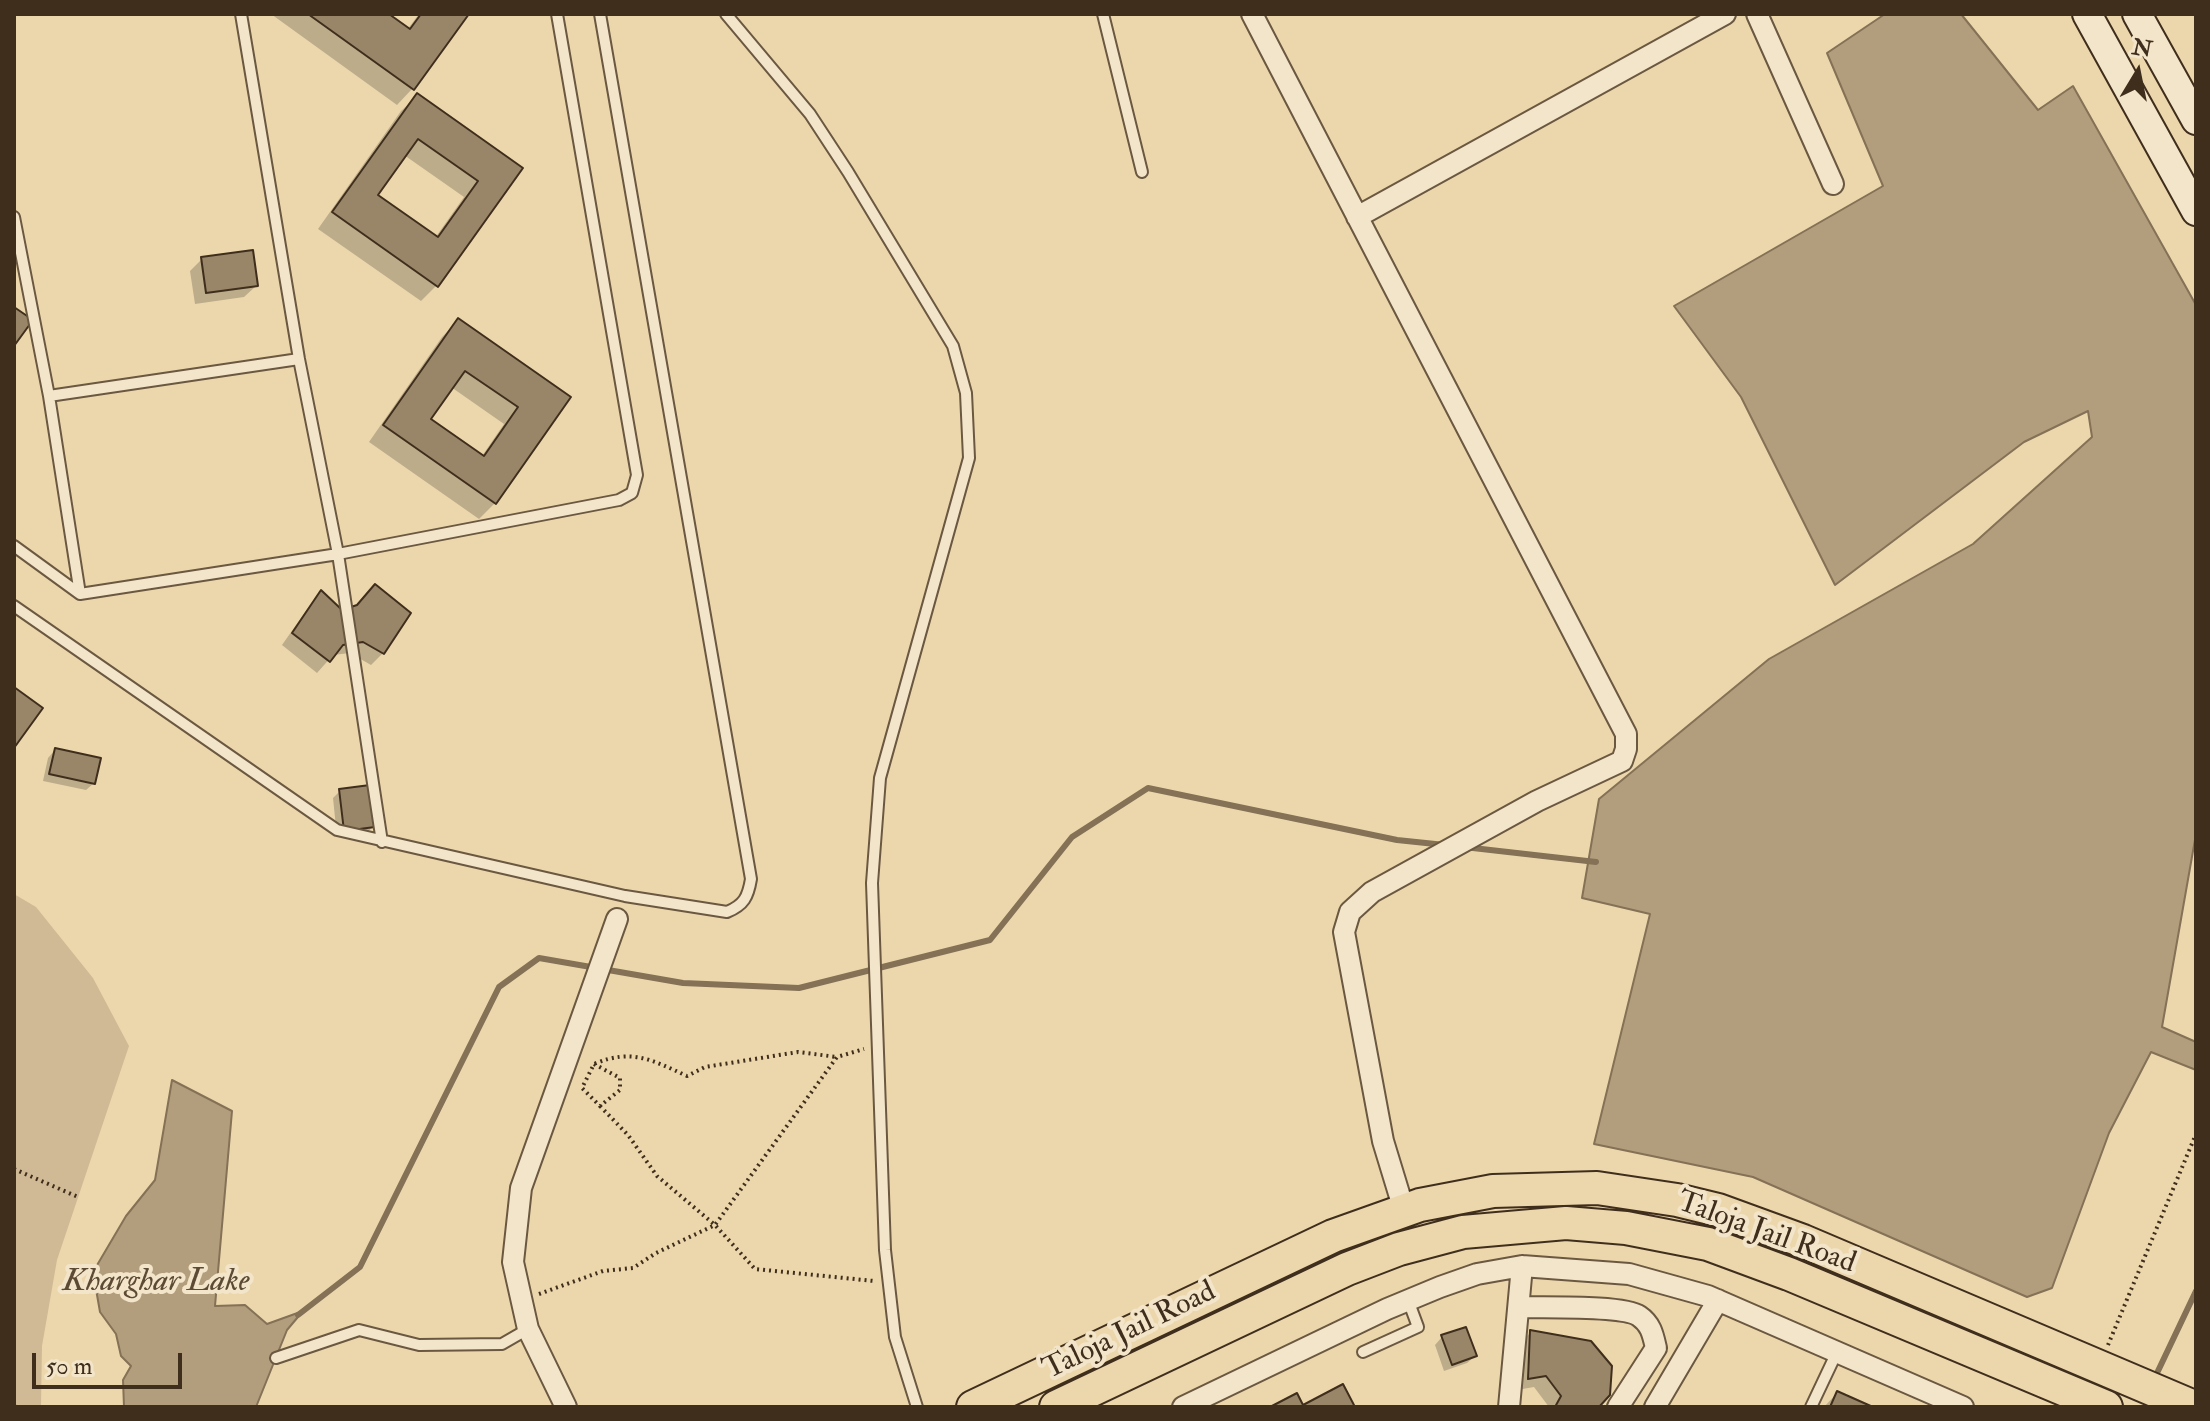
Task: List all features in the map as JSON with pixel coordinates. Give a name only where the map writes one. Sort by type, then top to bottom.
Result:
[{"type":"main road","name":"Taloja Jail Road","points":[[973,1407],[1333,1236],[1404,1210],[1456,1196],[1552,1188],[1606,1189],[1718,1210],[1803,1241],[2194,1407]]},
{"type":"main road","name":"Taloja Jail Road","points":[[1056,1407],[1334,1275],[1399,1249],[1463,1232],[1566,1223],[1626,1228],[1708,1244],[1789,1274],[2088,1403]]},
{"type":"street","points":[[1252,14],[1626,734],[1622,761],[1537,801],[1465,840],[1372,892],[1350,912],[1344,932],[1383,1141],[1404,1210]]},
{"type":"street","points":[[1357,217],[1725,14]]},
{"type":"street","points":[[1757,14],[1833,184]]},
{"type":"street","points":[[2087,14],[2195,207]]},
{"type":"street","points":[[2137,14],[2193,107]]},
{"type":"street","points":[[566,1407],[528,1329],[513,1262],[521,1188],[617,919]]},
{"type":"street","points":[[1509,1407],[1522,1266]]},
{"type":"street","points":[[1191,1405],[1408,1300],[1477,1274],[1522,1266],[1589,1269],[1671,1284],[1718,1300],[1963,1407]]},
{"type":"street","points":[[1655,1407],[1718,1300]]},
{"type":"street","points":[[1520,1307],[1621,1311],[1638,1315],[1652,1330],[1656,1348],[1618,1407]]},
{"type":"street","points":[[2088,1403],[2100,1366]]},
{"type":"lane","points":[[241,14],[299,359],[338,554],[382,842]]},
{"type":"lane","points":[[14,546],[80,594],[338,554],[619,500],[632,493],[637,483],[557,14]]},
{"type":"lane","points":[[14,606],[337,830],[625,896],[727,912],[740,907],[748,895],[751,879],[600,14]]},
{"type":"lane","points":[[726,14],[810,114],[848,172],[953,346],[966,393],[969,458],[880,778],[872,883],[885,1250],[895,1337],[917,1407]]},
{"type":"lane","points":[[1103,14],[1142,172]]},
{"type":"lane","points":[[14,217],[49,396],[80,594]]},
{"type":"lane","points":[[49,396],[299,359]]},
{"type":"lane","points":[[617,919],[625,896]]},
{"type":"lane","points":[[1363,1352],[1418,1327],[1408,1300]]},
{"type":"lane","points":[[276,1358],[359,1330],[419,1345],[502,1344],[528,1329]]},
{"type":"lane","points":[[1811,1407],[1837,1352]]},
{"type":"path","points":[[878,1045],[837,1057],[798,1052],[705,1067],[687,1076],[642,1056],[614,1055],[594,1064],[582,1088],[628,1135],[657,1176],[715,1225],[755,1269],[889,1283]]},
{"type":"path","points":[[522,1301],[603,1271],[633,1268],[656,1253],[715,1225],[837,1057]]},
{"type":"path","points":[[594,1064],[620,1078],[620,1090],[600,1106]]},
{"type":"path","points":[[2100,1366],[2196,1134]]},
{"type":"path","points":[[14,1169],[78,1197]]},
{"type":"shaded area","points":[[14,894],[36,907],[93,978],[129,1046],[57,1260],[42,1346],[41,1407],[14,1407]]},
{"type":"water","points":[[1885,14],[1961,14],[2038,110],[2073,86],[2196,305],[2196,834],[2162,1027],[2196,1042],[2196,1070],[2151,1052],[2109,1133],[2052,1288],[2027,1297],[1753,1177],[1594,1144],[1650,914],[1582,898],[1599,799],[1769,659],[1973,544],[2092,437],[2088,411],[2024,442],[1835,585],[1741,397],[1674,306],[1883,186],[1827,53]]},
{"type":"water","name":"Kharghar Lake","points":[[172,1080],[232,1111],[215,1306],[245,1305],[267,1324],[303,1311],[287,1330],[256,1407],[124,1407],[123,1380],[131,1366],[121,1356],[116,1334],[100,1312],[93,1272],[126,1216],[155,1180]]},
{"type":"building","points":[[308,14],[389,14],[410,29],[421,14],[469,14],[414,90]]},
{"type":"building","points":[[417,93],[523,168],[438,287],[332,212]],"holes":[[[418,139],[478,181],[438,237],[378,195]]]},
{"type":"building","points":[[253,250],[258,286],[206,293],[201,257]]},
{"type":"building","points":[[14,307],[33,320],[14,346]]},
{"type":"building","points":[[458,318],[571,397],[496,504],[383,425]],"holes":[[[465,371],[518,407],[484,456],[431,419]]]},
{"type":"building","points":[[375,584],[411,613],[384,654],[363,642],[343,645],[330,662],[292,633],[321,590],[340,608],[348,608],[357,605]]},
{"type":"building","points":[[14,687],[43,708],[14,748]]},
{"type":"building","points":[[55,748],[101,758],[95,784],[49,774]]},
{"type":"building","points":[[370,785],[375,827],[344,831],[339,789]]},
{"type":"building","points":[[1466,1327],[1477,1356],[1452,1365],[1441,1335]]},
{"type":"building","points":[[1530,1330],[1591,1341],[1612,1366],[1610,1395],[1599,1407],[1555,1407],[1561,1396],[1546,1376],[1528,1379]]},
{"type":"building","points":[[1343,1384],[1355,1407],[1270,1407],[1297,1393],[1303,1405]]},
{"type":"building","points":[[1837,1391],[1873,1407],[1830,1407]]},
{"type":"waterway","points":[[298,1315],[360,1267],[499,987],[539,958],[683,983],[799,988],[990,940],[1072,837],[1148,788],[1397,840],[1445,845]]},
{"type":"waterway","points":[[1464,847],[1596,862]]},
{"type":"waterway","points":[[2158,1371],[2196,1291]]}]
